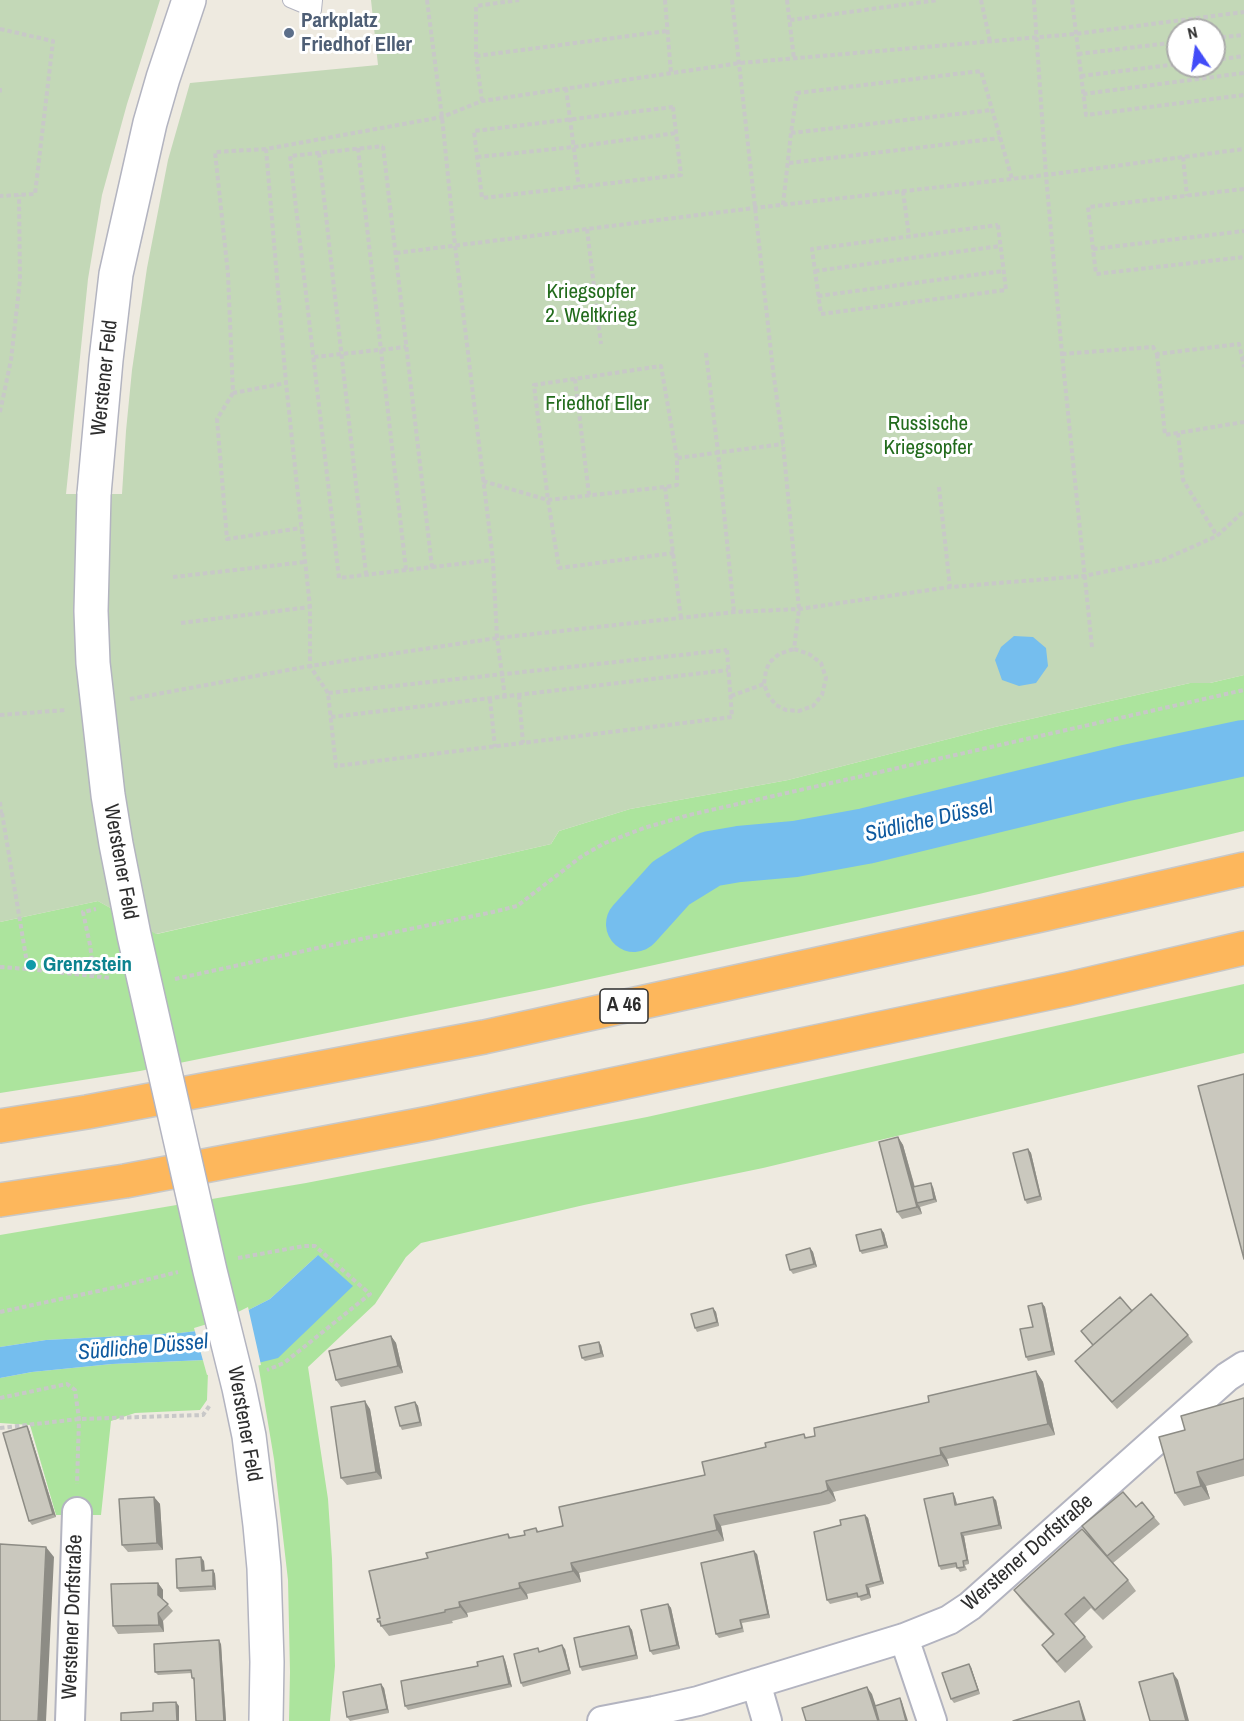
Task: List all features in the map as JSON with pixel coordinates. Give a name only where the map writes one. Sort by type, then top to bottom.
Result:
[{"type":"highway","name":"A 46","points":[[0,1126],[87,1112],[484,1037],[1244,869]]},
{"type":"highway","points":[[0,1200],[125,1180],[430,1123],[1068,989],[1244,948]]},
{"type":"main road","name":"Werstener Feld","points":[[189,0],[150,123],[116,274],[94,494],[92,621],[97,703],[108,795],[134,935],[210,1271],[240,1388],[249,1436],[264,1569],[266,1721]]},
{"type":"street","name":"Werstener Dorfstraße","points":[[602,1721],[676,1706],[756,1683],[904,1638],[949,1620],[970,1606],[1227,1377],[1244,1366]]},
{"type":"street","name":"Werstener Dorfstraße","points":[[70,1721],[77,1512]]},
{"type":"street","points":[[904,1638],[932,1721]]},
{"type":"street","points":[[756,1683],[767,1721]]},
{"type":"lane","points":[[290,0],[314,10],[315,0]]},
{"type":"path","points":[[427,0],[494,560],[497,638],[505,697]]},
{"type":"path","points":[[482,101],[476,56],[476,6],[519,0]]},
{"type":"path","points":[[665,0],[671,73]]},
{"type":"path","points":[[732,0],[772,370],[783,444],[799,609],[794,649]]},
{"type":"path","points":[[787,0],[794,59]]},
{"type":"path","points":[[790,20],[938,0]]},
{"type":"path","points":[[981,0],[990,41]]},
{"type":"path","points":[[1034,0],[1046,175],[1062,354],[1092,646]]},
{"type":"path","points":[[1072,0],[1086,115],[1244,95]]},
{"type":"path","points":[[301,528],[227,539],[217,419],[233,393],[228,274],[215,152],[266,149],[442,117],[482,101],[740,63],[1075,34],[1244,12]]},
{"type":"path","points":[[0,29],[53,41],[35,194],[0,196]]},
{"type":"path","points":[[476,56],[667,30]]},
{"type":"path","points":[[1226,37],[1244,35]]},
{"type":"path","points":[[1078,54],[1166,43]]},
{"type":"path","points":[[1226,58],[1244,56]]},
{"type":"path","points":[[1081,76],[1166,65]]},
{"type":"path","points":[[783,206],[798,93],[981,71],[1012,179]]},
{"type":"path","points":[[1083,94],[1244,73]]},
{"type":"path","points":[[0,88],[0,93]]},
{"type":"path","points":[[566,88],[579,187]]},
{"type":"path","points":[[673,107],[681,175],[482,198],[474,130],[571,119],[673,107]]},
{"type":"path","points":[[791,134],[992,110]]},
{"type":"path","points":[[477,157],[676,133]]},
{"type":"path","points":[[789,163],[1000,138]]},
{"type":"path","points":[[432,567],[383,146],[291,156],[339,578],[494,560]]},
{"type":"path","points":[[358,148],[406,570]]},
{"type":"path","points":[[266,149],[286,383],[310,607],[310,666],[328,693],[336,766],[732,717],[727,650],[328,693]]},
{"type":"path","points":[[396,253],[1244,149]]},
{"type":"path","points":[[318,153],[366,574]]},
{"type":"path","points":[[1183,157],[1187,196]]},
{"type":"path","points":[[1244,189],[1088,207],[1096,274],[1244,257]]},
{"type":"path","points":[[903,192],[909,236]]},
{"type":"path","points":[[0,412],[11,360],[20,280],[20,195]]},
{"type":"path","points":[[998,225],[1006,290],[820,314],[812,249],[909,236],[998,225]]},
{"type":"path","points":[[587,229],[601,344]]},
{"type":"path","points":[[1093,249],[1244,231]]},
{"type":"path","points":[[815,271],[1000,246]]},
{"type":"path","points":[[818,296],[1003,271]]},
{"type":"path","points":[[1157,354],[1239,344],[1244,367]]},
{"type":"path","points":[[314,357],[406,346]]},
{"type":"path","points":[[1062,354],[1153,347],[1157,354],[1165,435],[1244,422]]},
{"type":"path","points":[[706,353],[734,612]]},
{"type":"path","points":[[483,481],[548,500],[677,485],[676,458],[661,366],[534,385],[548,500],[559,568],[674,553]]},
{"type":"path","points":[[574,379],[590,495]]},
{"type":"path","points":[[233,393],[286,383]]},
{"type":"path","points":[[1178,433],[1183,480],[1217,536]]},
{"type":"path","points":[[676,458],[783,444]]},
{"type":"path","points":[[665,487],[681,619]]},
{"type":"path","points":[[939,487],[950,587]]},
{"type":"path","points":[[129,699],[310,666],[497,638],[734,612],[799,609],[950,587],[1084,576],[1162,560],[1217,536],[1244,511]]},
{"type":"path","points":[[173,577],[305,562]]},
{"type":"path","points":[[180,623],[310,607]]},
{"type":"path","points":[[794,649],[809,654],[821,663],[826,678],[822,695],[813,706],[799,711],[786,710],[776,705],[768,695],[764,684],[770,662],[779,654],[794,649]]},
{"type":"path","points":[[331,717],[728,670]]},
{"type":"path","points":[[730,696],[764,684]]},
{"type":"path","points":[[168,980],[517,906],[582,856],[605,843],[644,828],[689,815],[1244,690]]},
{"type":"path","points":[[519,695],[523,743]]},
{"type":"path","points":[[489,699],[495,747]]},
{"type":"path","points":[[0,715],[72,709]]},
{"type":"path","points":[[0,802],[28,969]]},
{"type":"path","points":[[94,975],[83,912],[97,909]]},
{"type":"path","points":[[0,967],[113,978]]},
{"type":"path","points":[[261,1372],[284,1363],[309,1344]]},
{"type":"path","points":[[0,1398],[67,1384],[75,1390],[79,1419],[77,1512]]},
{"type":"path","points":[[0,1428],[79,1419],[203,1415],[215,1396]]},
{"type":"green space","name":"Friedhof Eller","points":[[0,0],[160,0],[127,104],[102,195],[88,279],[66,494],[122,494],[132,370],[147,268],[168,160],[190,83],[378,65],[371,0],[1244,0],[1244,675],[1210,683],[1190,683],[995,727],[788,780],[630,809],[559,831],[551,844],[156,934],[98,901],[0,922]]},
{"type":"green space","points":[[1244,675],[1244,743],[852,828],[722,846],[694,854],[622,921],[633,928],[696,876],[1244,756],[1244,831],[979,894],[549,988],[140,1071],[0,1093],[0,922],[98,901],[157,934],[551,844],[559,831],[630,809],[788,780],[995,727],[1190,683],[1210,683]]},
{"type":"green space","points":[[1244,984],[1244,1053],[763,1168],[584,1205],[421,1243],[406,1257],[375,1304],[308,1367],[328,1499],[332,1559],[335,1666],[330,1721],[289,1721],[288,1580],[274,1459],[258,1363],[318,1255],[270,1299],[225,1322],[197,1331],[46,1340],[0,1347],[0,1235],[306,1183],[647,1117]]},
{"type":"green space","points":[[205,1360],[208,1372],[207,1400],[200,1410],[135,1413],[111,1421],[101,1515],[56,1515],[30,1425],[0,1423],[0,1378],[32,1372],[112,1364]]},
{"type":"water","points":[[1014,636],[1033,637],[1046,648],[1048,666],[1036,683],[1019,686],[1002,680],[995,660],[1001,647]]},
{"type":"water","points":[[318,1255],[353,1286],[278,1358],[258,1363],[205,1360],[112,1364],[32,1372],[0,1378],[0,1347],[46,1340],[180,1333],[197,1331],[225,1322],[270,1299]]},
{"type":"pier","points":[[248,1307],[261,1365],[207,1375],[194,1328],[224,1319]]},
{"type":"building","points":[[1244,1074],[1244,1259],[1198,1086]]},
{"type":"building","points":[[898,1137],[917,1207],[897,1212],[879,1142]]},
{"type":"building","points":[[1028,1149],[1040,1196],[1025,1200],[1013,1153]]},
{"type":"building","points":[[931,1183],[934,1199],[917,1203],[913,1187]]},
{"type":"building","points":[[881,1229],[885,1245],[860,1251],[856,1235]]},
{"type":"building","points":[[810,1248],[814,1264],[790,1270],[786,1255]]},
{"type":"building","points":[[1151,1294],[1188,1335],[1112,1402],[1075,1361]]},
{"type":"building","points":[[1120,1297],[1132,1311],[1093,1345],[1081,1331]]},
{"type":"building","points":[[1042,1303],[1052,1351],[1026,1357],[1020,1329],[1033,1327],[1028,1306]]},
{"type":"building","points":[[713,1308],[717,1322],[695,1328],[691,1314]]},
{"type":"building","points":[[391,1336],[398,1366],[336,1380],[329,1351]]},
{"type":"building","points":[[599,1342],[601,1353],[582,1358],[579,1346]]},
{"type":"building","points":[[1036,1371],[1048,1424],[940,1448],[941,1455],[826,1481],[828,1490],[821,1493],[714,1515],[717,1530],[571,1563],[573,1571],[519,1583],[520,1588],[459,1602],[460,1607],[445,1610],[445,1612],[381,1626],[380,1621],[378,1622],[377,1619],[380,1618],[369,1571],[428,1558],[426,1553],[508,1534],[509,1538],[525,1535],[524,1531],[536,1528],[537,1532],[563,1526],[559,1507],[705,1475],[702,1462],[766,1447],[765,1443],[804,1434],[805,1438],[815,1436],[814,1428],[929,1402],[928,1396]]},
{"type":"building","points":[[1244,1398],[1244,1459],[1197,1472],[1201,1486],[1175,1493],[1159,1437],[1185,1430],[1181,1416]]},
{"type":"building","points":[[365,1401],[376,1472],[341,1478],[331,1407]]},
{"type":"building","points":[[415,1402],[420,1422],[400,1426],[395,1407]]},
{"type":"building","points":[[27,1426],[53,1514],[29,1521],[3,1433]]},
{"type":"building","points":[[1123,1492],[1136,1507],[1142,1502],[1154,1517],[1107,1556],[1082,1526]]},
{"type":"building","points":[[953,1493],[955,1505],[993,1497],[999,1525],[961,1533],[967,1560],[963,1561],[964,1567],[957,1568],[956,1563],[939,1566],[924,1499]]},
{"type":"building","points":[[154,1497],[157,1543],[122,1545],[119,1499]]},
{"type":"building","points":[[865,1515],[881,1581],[866,1585],[868,1594],[858,1597],[857,1593],[827,1600],[814,1532],[841,1525],[840,1520]]},
{"type":"building","points":[[1082,1529],[1128,1580],[1095,1610],[1084,1597],[1065,1614],[1085,1637],[1057,1662],[1042,1645],[1054,1634],[1014,1590]]},
{"type":"building","points":[[0,1544],[46,1547],[38,1721],[0,1721]]},
{"type":"building","points":[[754,1551],[768,1614],[740,1620],[742,1628],[716,1634],[701,1563]]},
{"type":"building","points":[[201,1557],[202,1571],[213,1570],[213,1586],[177,1588],[176,1559]]},
{"type":"building","points":[[158,1583],[158,1595],[168,1604],[158,1613],[159,1625],[113,1626],[111,1584]]},
{"type":"building","points":[[668,1604],[677,1645],[650,1651],[641,1610]]},
{"type":"building","points":[[629,1626],[636,1655],[580,1667],[574,1638]]},
{"type":"building","points":[[219,1640],[224,1721],[196,1721],[194,1678],[192,1678],[191,1670],[155,1672],[154,1644]]},
{"type":"building","points":[[562,1645],[569,1670],[521,1683],[514,1654],[538,1648],[539,1652]]},
{"type":"building","points":[[503,1656],[509,1684],[405,1706],[401,1681],[478,1666],[477,1662]]},
{"type":"building","points":[[969,1664],[978,1690],[951,1699],[942,1673]]},
{"type":"building","points":[[1173,1673],[1186,1721],[1150,1721],[1139,1682]]},
{"type":"building","points":[[381,1684],[387,1709],[347,1717],[343,1692]]},
{"type":"building","points":[[867,1687],[878,1721],[806,1721],[802,1708]]},
{"type":"building","points":[[900,1698],[906,1721],[879,1721],[875,1706]]},
{"type":"building","points":[[1079,1701],[1084,1721],[1013,1721]]},
{"type":"building","points":[[176,1702],[177,1721],[121,1721],[121,1713],[153,1711],[153,1703]]},
{"type":"waterway","name":"Südliche Düssel","points":[[634,924],[671,883],[710,859],[795,849],[866,836],[1126,773],[1244,748]]},
{"type":"place","name":"Parkplatz Friedhof Eller","points":[[289,33]]},
{"type":"place","name":"Grenzstein","points":[[31,965]]},
{"type":"park label","name":"Kriegsopfer 2. Weltkrieg","points":[[591,304]]},
{"type":"park label","name":"Russische Kriegsopfer","points":[[928,436]]}]
